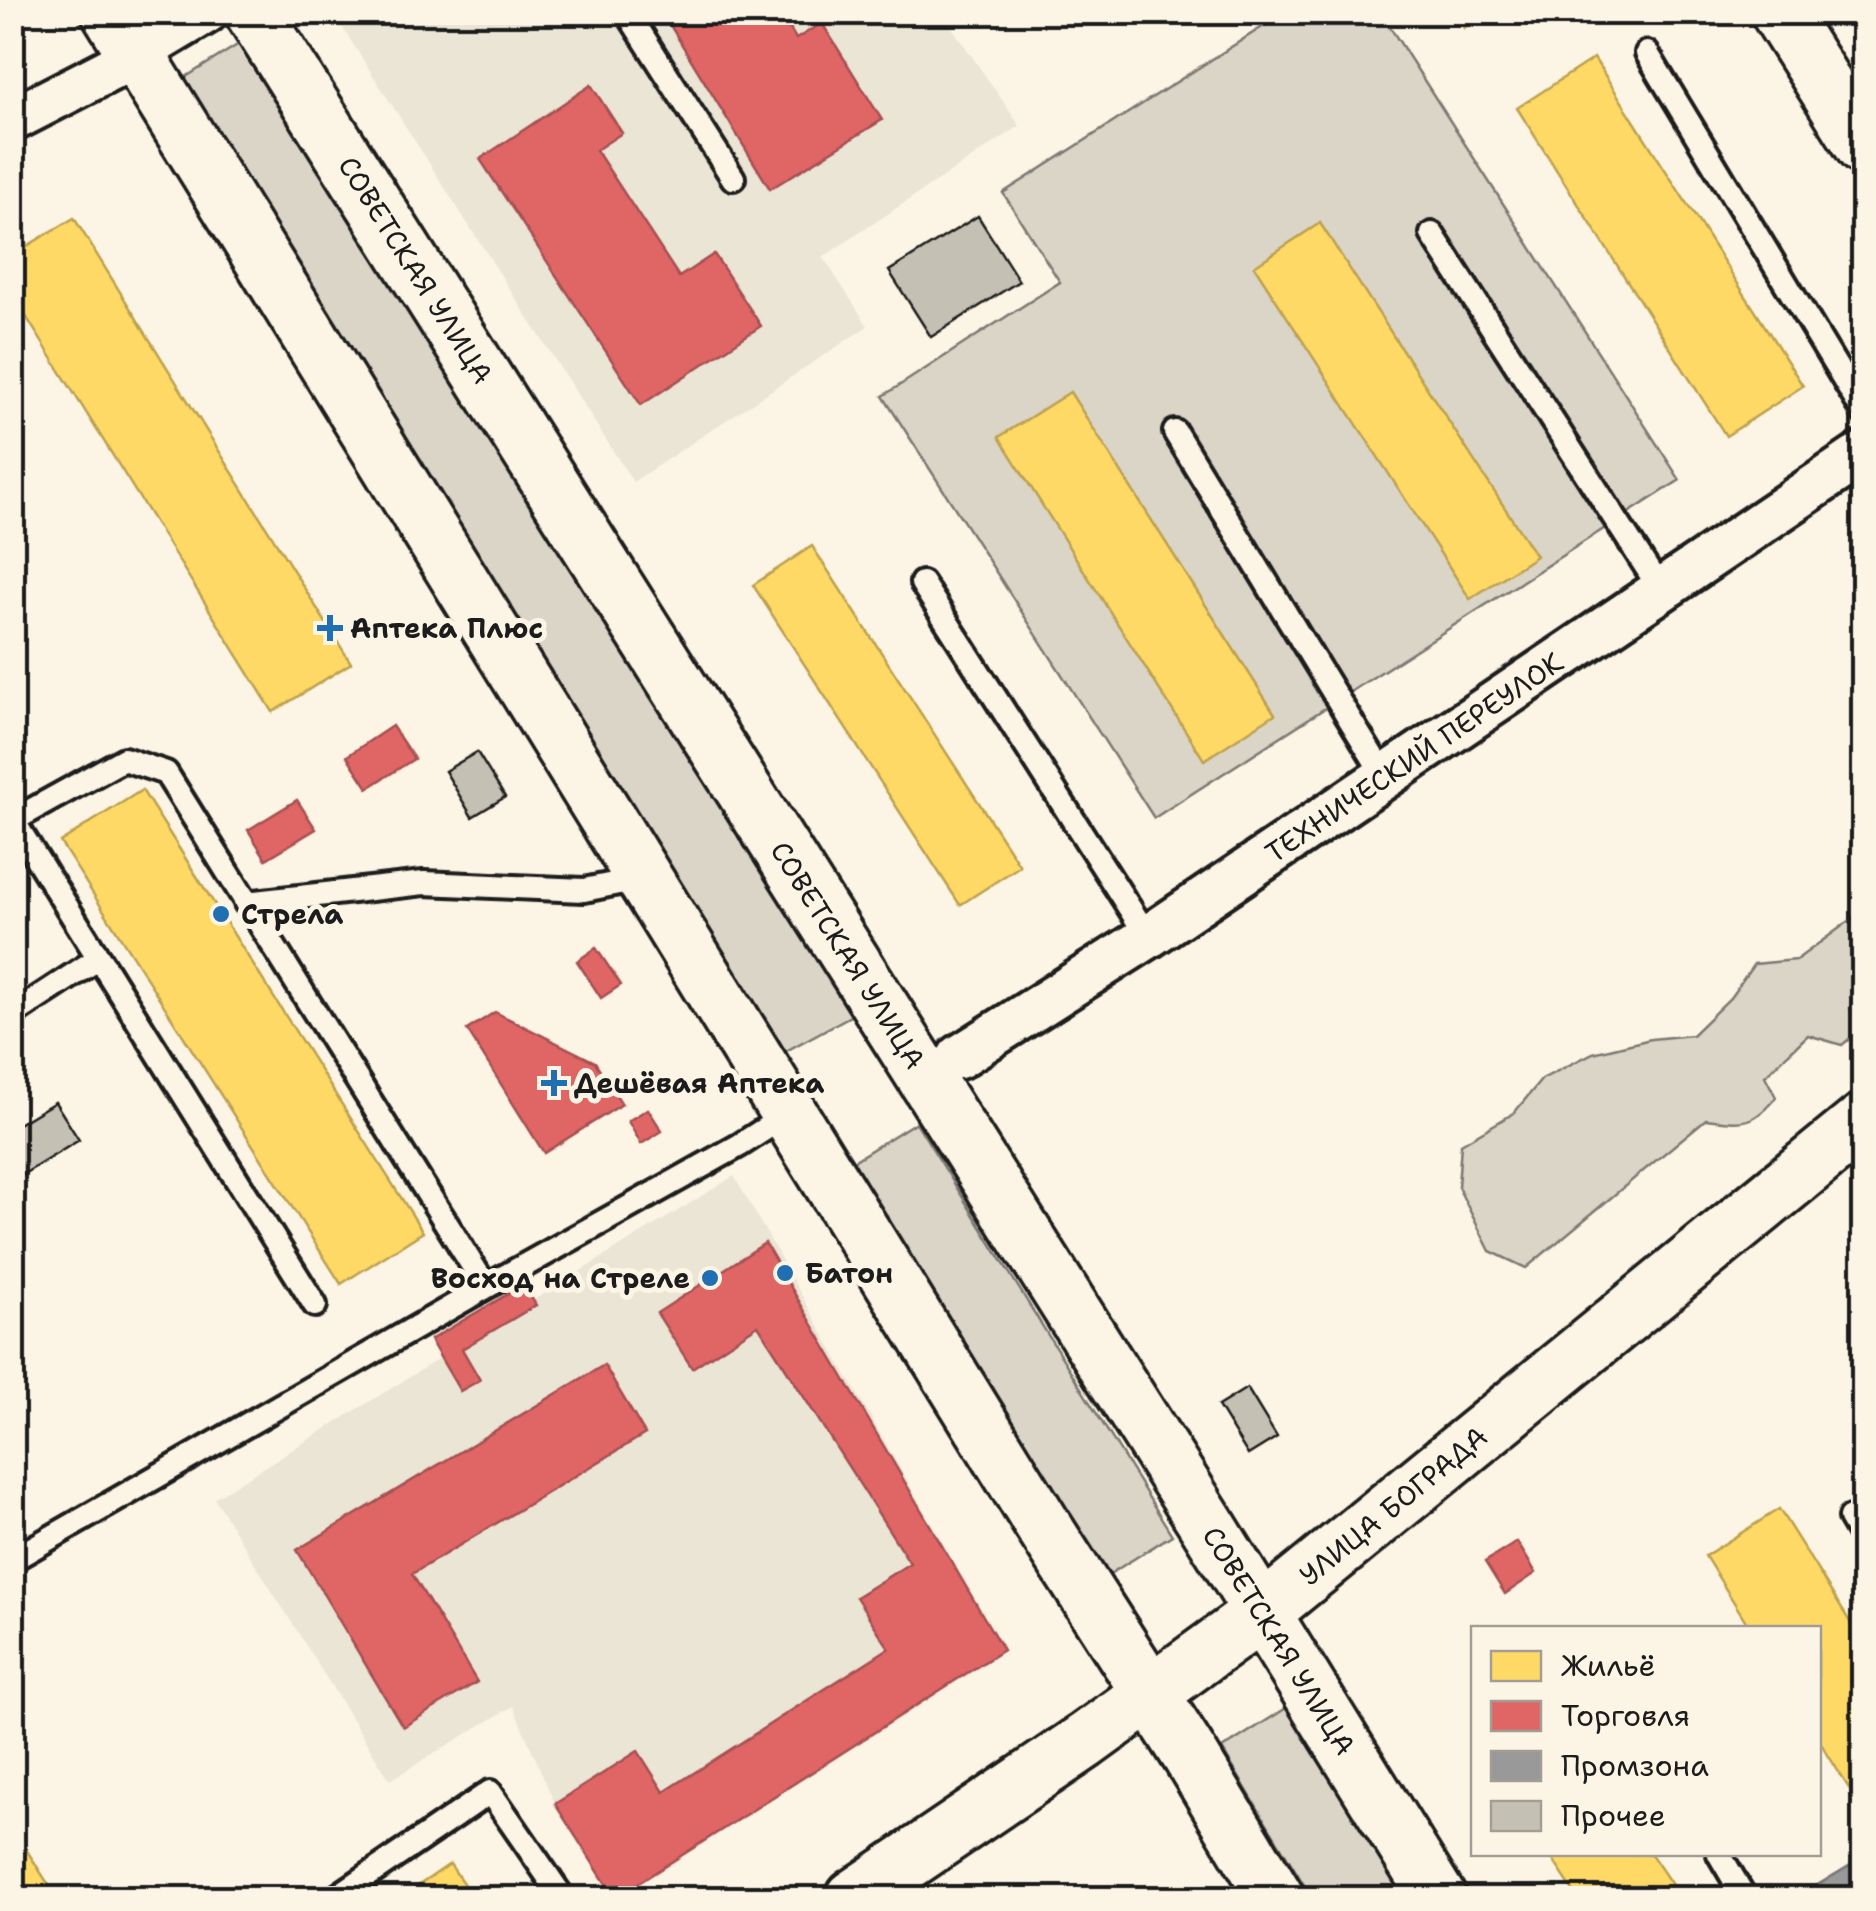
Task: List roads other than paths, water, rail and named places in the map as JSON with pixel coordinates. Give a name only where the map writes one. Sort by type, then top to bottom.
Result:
[{"type":"main road","name":"СОВЕТСКАЯ УЛИЦА","points":[[254,12],[1262,1612],[1438,1898]]},
{"type":"main road","points":[[1780,12],[1864,147]]},
{"type":"main road","points":[[123,33],[1276,1898]]},
{"type":"main road","name":"УЛИЦА БОГРАДА","points":[[854,1898],[1262,1612],[1864,1122]]},
{"type":"street","points":[[12,120],[123,33],[206,12]]},
{"type":"street","name":"ТЕХНИЧЕСКИЙ ПЕРЕУЛОК","points":[[959,1057],[1148,937],[1864,453]]},
{"type":"lane","points":[[627,12],[733,178]]},
{"type":"lane","points":[[1647,53],[1864,413]]},
{"type":"lane","points":[[1432,234],[1661,590]]},
{"type":"lane","points":[[1175,432],[1385,777]]},
{"type":"lane","points":[[922,582],[1148,937]]},
{"type":"lane","points":[[315,1306],[13,822],[124,759],[166,772],[486,1287]]},
{"type":"lane","points":[[246,902],[424,883],[584,890],[643,878]]},
{"type":"lane","points":[[12,1004],[18,1011],[99,958]]},
{"type":"lane","points":[[12,1560],[740,1146],[788,1114]]},
{"type":"lane","points":[[1850,1518],[1864,1542]]},
{"type":"lane","points":[[335,1898],[490,1792],[563,1898]]},
{"type":"lane","points":[[1720,1856],[1745,1898]]},
{"type":"place","name":"Аптека Плюс","points":[[330,628]]},
{"type":"place","name":"Стрела","points":[[221,914]]},
{"type":"place","name":"Дешёвая Аптека","points":[[554,1083]]},
{"type":"place","name":"Батон","points":[[785,1273]]},
{"type":"place","name":"Восход на Стреле","points":[[710,1278]]}]
